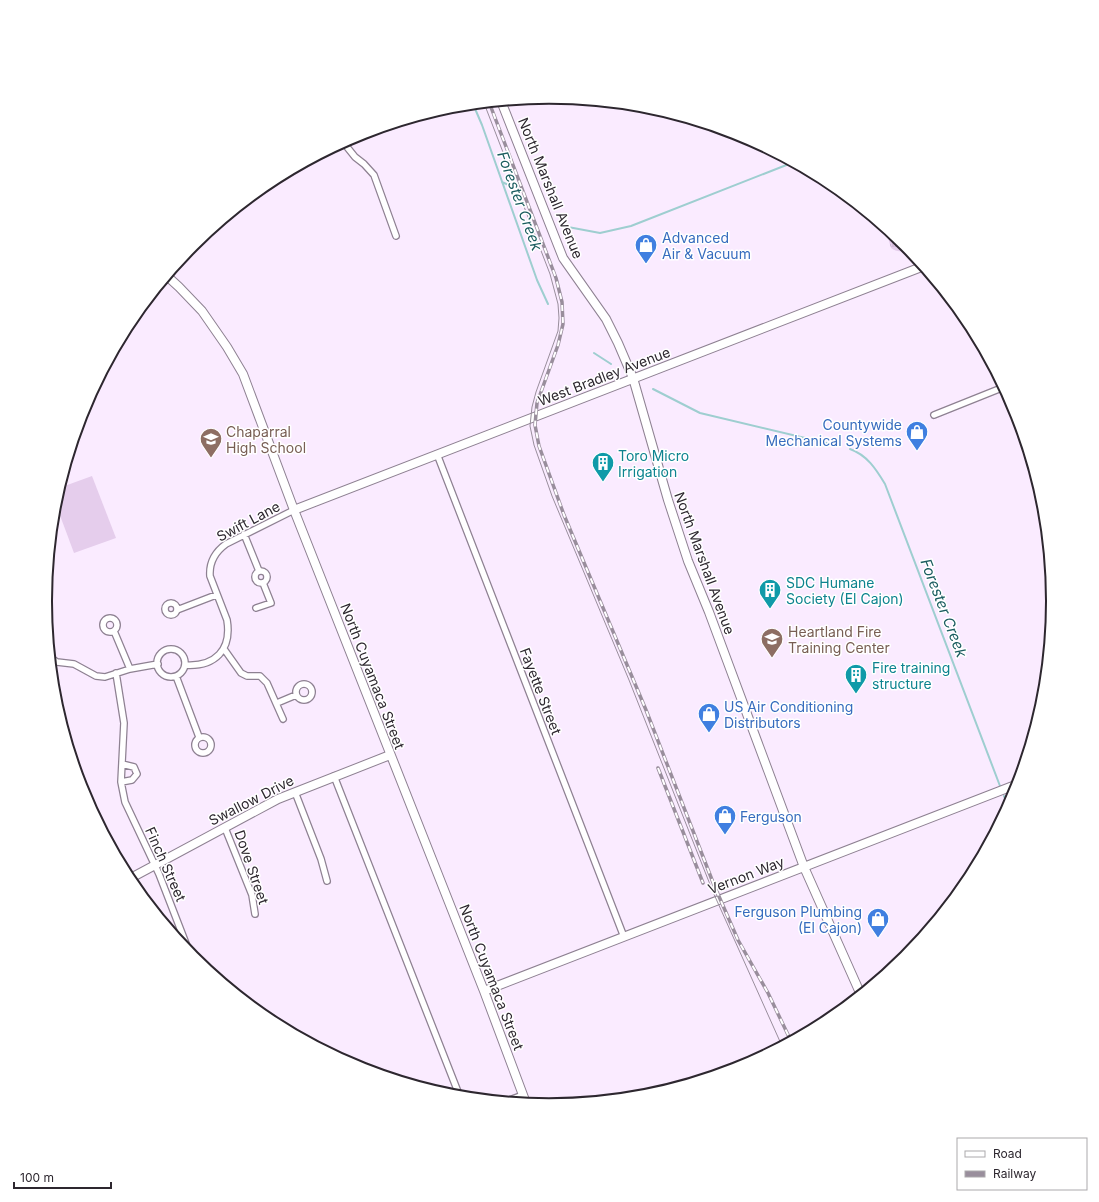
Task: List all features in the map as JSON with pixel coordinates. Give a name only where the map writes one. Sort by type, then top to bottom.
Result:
[{"type":"main road","name":"North Marshall Avenue","points":[[503,106],[563,258],[606,319],[618,342],[633,378],[668,500],[688,561],[709,612],[804,867],[859,990]]},
{"type":"main road","name":"West Bradley Avenue","points":[[294,510],[919,268]]},
{"type":"main road","name":"North Cuyamaca Street","points":[[170,279],[202,311],[227,347],[243,374],[294,510],[484,991],[523,1095]]},
{"type":"main road","name":"Swallow Drive","points":[[135,876],[278,799],[390,755]]},
{"type":"main road","name":"Vernon Way","points":[[484,991],[1011,787]]},
{"type":"street","points":[[347,147],[355,157],[374,175],[396,236]]},
{"type":"street","points":[[934,415],[999,389]]},
{"type":"street","name":"Fayette Street","points":[[437,454],[624,937]]},
{"type":"street","name":"Swift Lane","points":[[224,649],[228,627],[227,620],[216,595],[210,576],[209,569],[212,560],[218,550],[226,544],[294,510]]},
{"type":"street","points":[[244,534],[258,571]]},
{"type":"street","points":[[258,571],[264,572],[267,575],[266,581],[263,583]]},
{"type":"street","points":[[258,571],[254,575],[255,579],[257,582],[263,583]]},
{"type":"street","points":[[256,608],[270,603],[263,583]]},
{"type":"street","points":[[176,610],[216,595]]},
{"type":"street","points":[[114,631],[130,669]]},
{"type":"street","points":[[171,649],[180,652],[183,656],[185,665],[182,672],[176,676],[168,676],[164,675],[159,669],[158,664],[160,656],[163,652],[171,649]]},
{"type":"street","points":[[185,665],[204,664],[211,661],[224,649],[241,673],[247,676],[260,676],[267,683],[283,719]]},
{"type":"street","points":[[56,661],[74,664],[96,676],[105,677],[130,669],[158,664]]},
{"type":"street","name":"Finch Street","points":[[116,673],[124,723],[121,782],[125,802],[155,865],[184,938]]},
{"type":"street","points":[[176,676],[199,737]]},
{"type":"street","points":[[277,703],[296,696]]},
{"type":"street","points":[[121,782],[132,780],[137,774],[134,767],[122,764]]},
{"type":"street","points":[[334,776],[457,1090]]},
{"type":"street","points":[[295,792],[321,858],[327,881]]},
{"type":"street","name":"Dove Street","points":[[225,828],[252,895],[255,914]]},
{"type":"street","points":[[518,1097],[523,1095]]},
{"type":"green space","points":[[888,236],[903,251],[893,250]]},
{"type":"green space","points":[[92,476],[116,538],[74,553],[60,515],[66,485]]},
{"type":"waterway","name":"Forester Creek","points":[[475,109],[537,280],[548,304]]},
{"type":"waterway","points":[[568,227],[600,233],[631,226],[788,164]]},
{"type":"waterway","name":"Forester Creek","points":[[502,182],[511,186]]},
{"type":"waterway","name":"Forester Creek","points":[[594,353],[611,364]]},
{"type":"waterway","name":"Forester Creek","points":[[653,389],[700,413],[839,446]]},
{"type":"waterway","name":"Forester Creek","points":[[850,449],[866,459],[885,484],[1000,786]]},
{"type":"tram line","points":[[486,108],[550,274],[558,304],[558,331],[532,407],[530,426],[534,445],[552,496],[629,680],[713,892],[780,1042]]},
{"type":"railway","points":[[491,107],[556,278],[562,302],[563,324],[558,345],[537,403],[535,425],[539,446],[564,515],[646,710],[714,885],[738,940],[768,993],[789,1037]]},
{"type":"railway","points":[[658,768],[703,883]]},
{"type":"place","name":"Advanced Air & Vacuum","points":[[646,264]]},
{"type":"place","name":"Countywide Mechanical Systems","points":[[917,452]]},
{"type":"place","name":"Chaparral High School","points":[[211,458]]},
{"type":"place","name":"Toro Micro Irrigation","points":[[603,482]]},
{"type":"place","name":"SDC Humane Society (El Cajon)","points":[[770,610]]},
{"type":"place","name":"Heartland Fire Training Center","points":[[772,658]]},
{"type":"place","name":"Fire training structure","points":[[856,694]]},
{"type":"place","name":"US Air Conditioning Distributors","points":[[709,734]]},
{"type":"place","name":"Ferguson","points":[[725,836]]},
{"type":"place","name":"Ferguson Plumbing (El Cajon)","points":[[878,938]]}]
